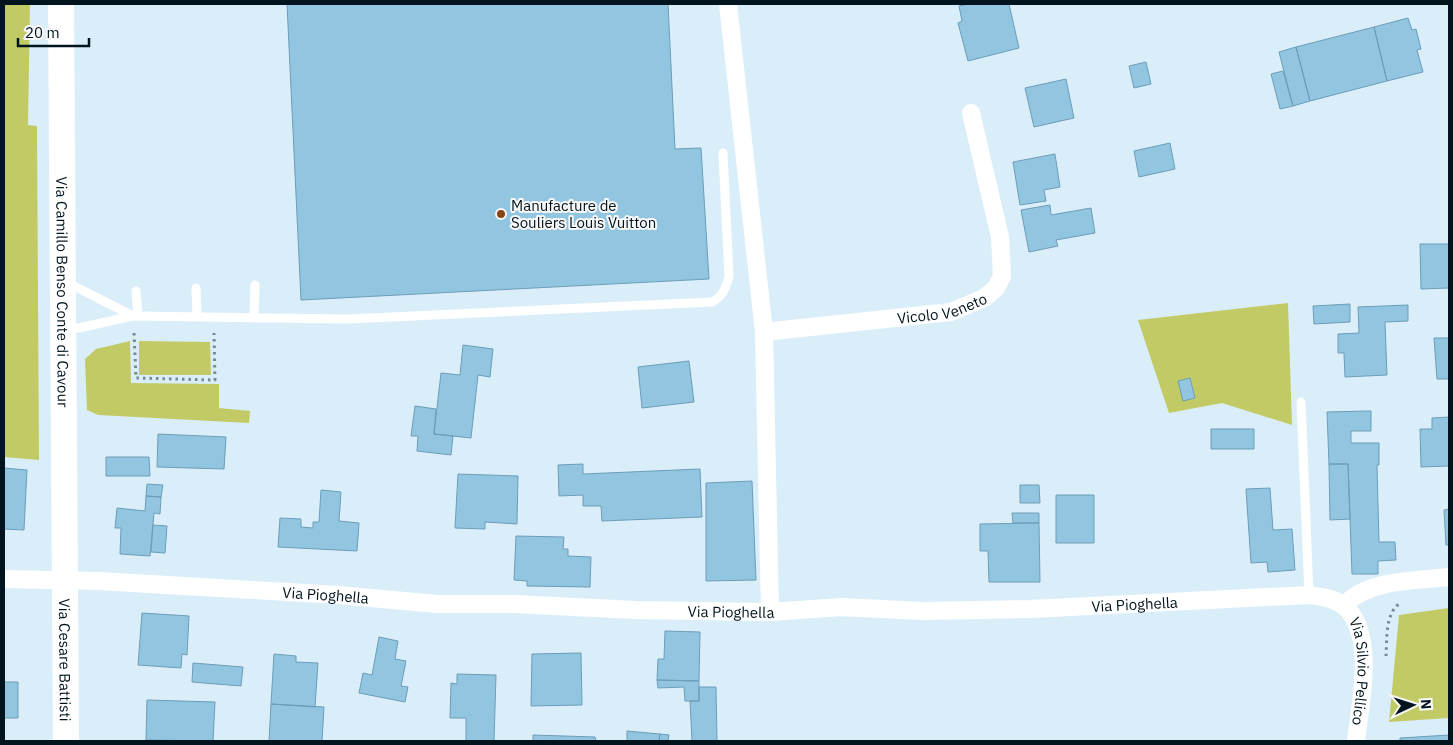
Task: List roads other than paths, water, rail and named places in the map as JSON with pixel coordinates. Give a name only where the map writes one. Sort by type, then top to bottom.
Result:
[{"type":"street","name":"Via Camillo Benso Conte di Cavour","points":[[61,4],[64,580]]},
{"type":"street","points":[[728,4],[764,332],[770,612]]},
{"type":"street","name":"Vicolo Veneto","points":[[764,332],[951,312],[984,298],[996,288],[1002,276],[1000,237],[971,113]]},
{"type":"street","points":[[1344,606],[1353,595],[1386,584],[1449,577]]},
{"type":"street","name":"Via Pioghella","points":[[4,579],[64,580],[338,595],[437,604],[514,604],[636,610],[770,612],[851,606],[922,611],[1031,609],[1309,595],[1328,598],[1344,606]]},
{"type":"street","name":"Via Cesare Battisti","points":[[64,580],[66,741]]},
{"type":"street","name":"Via Silvio Pellico","points":[[1344,606],[1359,625],[1363,644],[1363,666],[1356,741]]},
{"type":"lane","points":[[63,331],[135,316],[348,319],[712,302],[720,297],[727,287],[728,276],[723,153]]},
{"type":"lane","points":[[254,318],[255,285]]},
{"type":"lane","points":[[63,286],[74,286],[135,316]]},
{"type":"lane","points":[[196,288],[197,317]]},
{"type":"lane","points":[[135,316],[136,292]]},
{"type":"lane","points":[[1301,402],[1309,595]]},
{"type":"place","name":"Manufacture de Souliers Louis Vuitton","points":[[501,214]]}]
